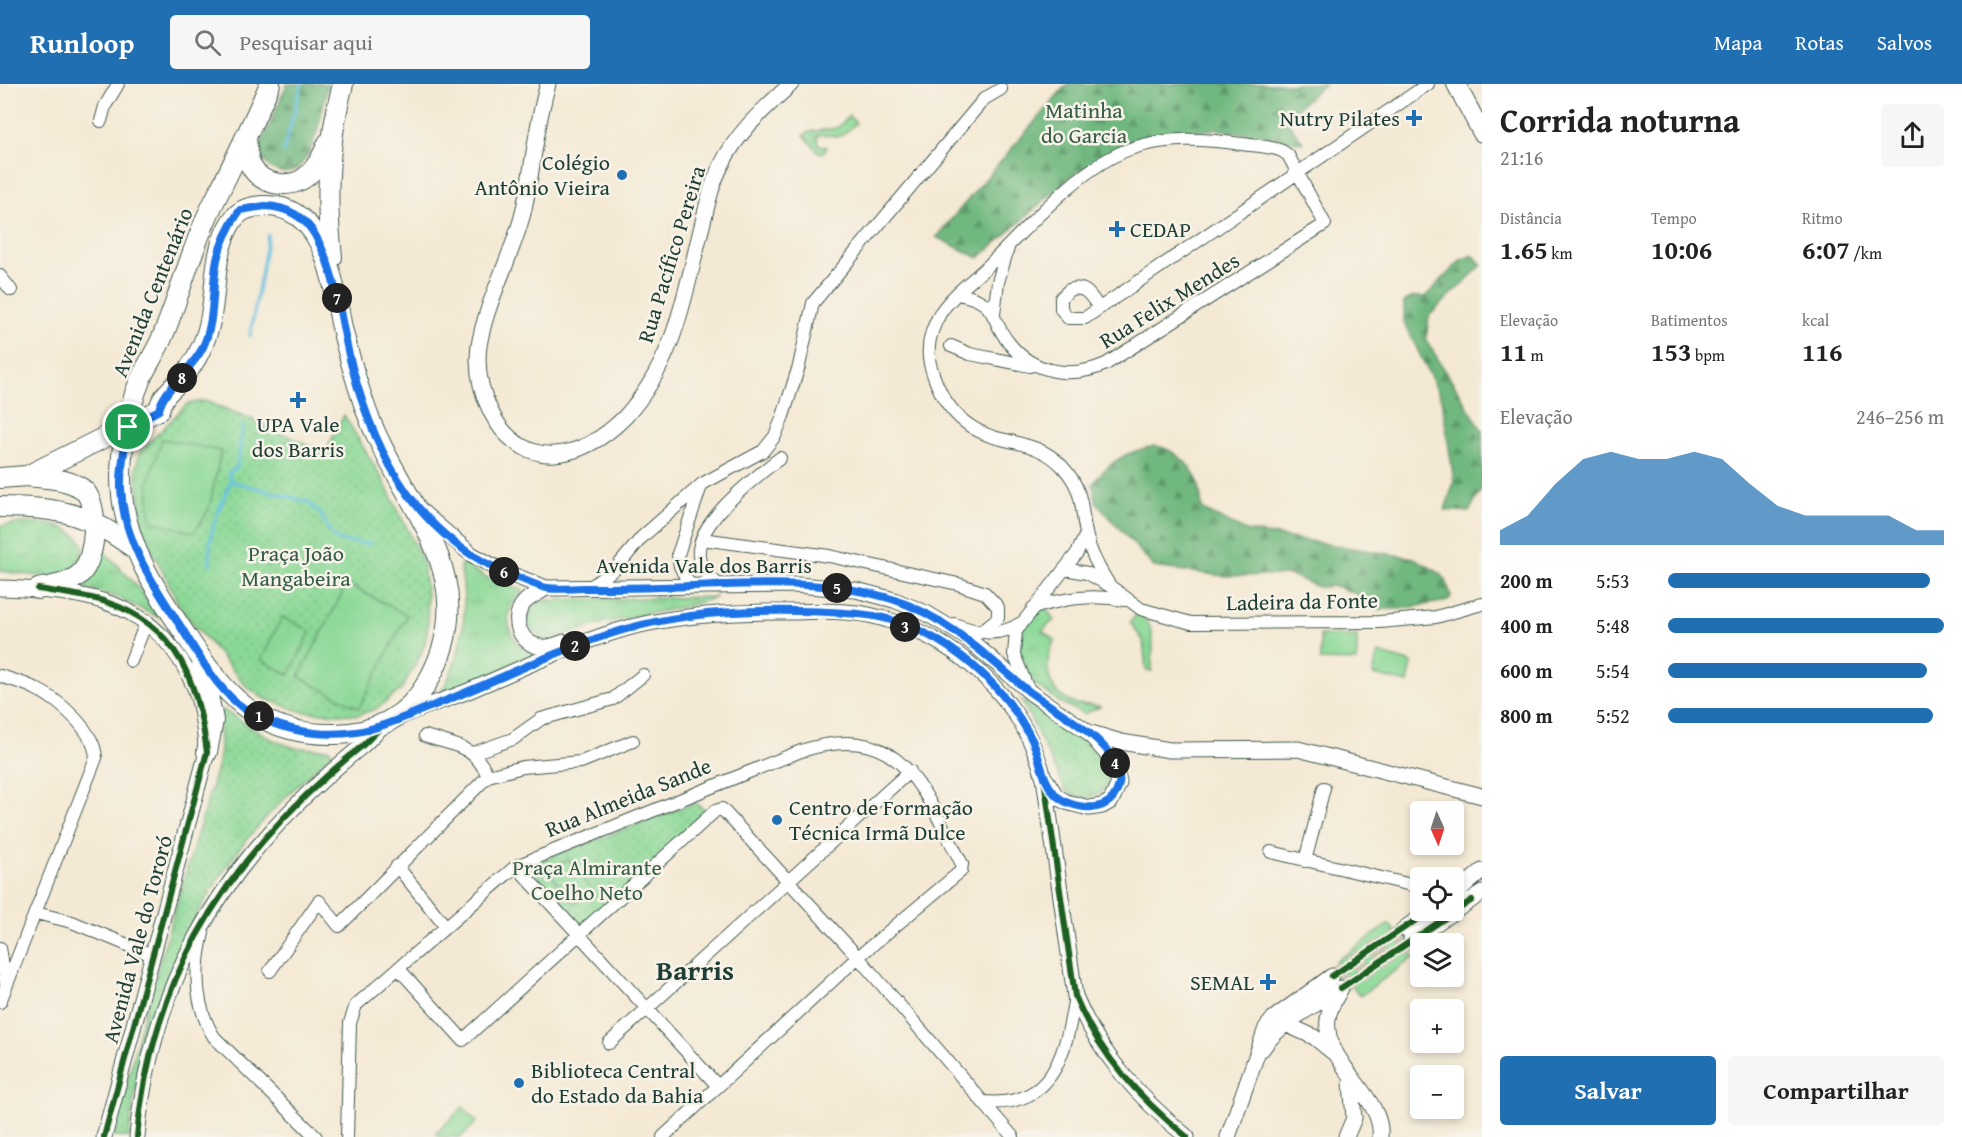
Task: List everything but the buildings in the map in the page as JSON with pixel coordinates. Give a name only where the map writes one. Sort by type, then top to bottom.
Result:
[{"type":"main road","name":"Avenida Centenário","points":[[128,427],[140,381],[163,337],[211,208],[270,84]]},
{"type":"main road","points":[[128,427],[121,491],[134,548],[148,577],[200,658],[235,701],[276,724],[317,734],[361,732],[385,724],[407,709],[421,694],[442,653],[448,629],[449,606],[444,564],[381,448],[366,414],[342,328],[328,218],[332,134],[343,84]]},
{"type":"main road","points":[[1456,84],[1482,133]]},
{"type":"main road","points":[[246,138],[251,165],[257,174],[264,180],[284,184],[306,177],[316,166],[332,134]]},
{"type":"main road","points":[[27,476],[159,410],[161,398],[184,376],[203,346],[213,314],[217,262],[229,226],[240,210],[280,206],[307,223],[317,238],[335,284]]},
{"type":"main road","points":[[0,478],[27,476],[51,479],[80,487],[92,503],[94,538],[89,563],[80,574],[62,584],[38,589]]},
{"type":"main road","points":[[0,507],[55,510],[93,521],[134,548]]},
{"type":"main road","points":[[0,514],[23,507]]},
{"type":"main road","points":[[200,658],[213,720],[207,752]]},
{"type":"street","points":[[101,121],[105,106],[118,84]]},
{"type":"street","name":"Rua Pacífico Pereira","points":[[548,84],[522,217],[484,324],[478,361],[486,403],[495,420],[520,447],[549,454],[566,453],[601,438],[637,404],[657,374],[679,325],[706,208],[720,167],[748,125],[791,84]]},
{"type":"street","points":[[1099,308],[1297,176],[1428,84]]},
{"type":"street","points":[[589,588],[617,567],[642,537],[702,484],[763,451],[775,436],[799,366],[813,303],[984,99],[1001,89]]},
{"type":"street","points":[[1110,586],[1099,568],[1086,534],[1080,493],[1053,458],[1020,442],[984,434],[969,426],[954,414],[942,398],[929,360],[933,328],[943,310],[958,294],[1046,208],[1093,171],[1129,150],[1165,141],[1217,140],[1275,148],[1288,155],[1297,176]]},
{"type":"street","name":"Rua Felix Mendes","points":[[1040,369],[1079,373],[1106,364],[1325,224],[1297,176]]},
{"type":"street","points":[[994,314],[998,282],[1009,245]]},
{"type":"street","points":[[0,276],[12,290]]},
{"type":"street","points":[[958,294],[979,300],[994,314],[1009,344],[1022,357],[1040,369]]},
{"type":"street","points":[[951,346],[970,354],[1040,369]]},
{"type":"street","points":[[720,586],[706,573],[699,559],[702,539],[707,528],[737,492],[780,458]]},
{"type":"street","points":[[690,586],[680,566],[678,554],[702,484]]},
{"type":"street","name":"Avenida Vale dos Barris","points":[[411,501],[438,528],[471,554],[502,571],[546,588],[797,585],[856,590],[894,600],[942,620],[966,637],[1031,693],[1088,732]]},
{"type":"street","points":[[1031,693],[1023,681],[1014,654],[1016,631],[1065,569],[1086,534]]},
{"type":"street","points":[[702,539],[829,556],[958,584],[985,593],[998,606],[998,618],[979,633]]},
{"type":"street","name":"Ladeira da Fonte","points":[[1065,569],[1087,573],[1148,612],[1191,623],[1379,626],[1436,617],[1482,604]]},
{"type":"street","points":[[0,588],[38,589],[105,601],[147,620],[167,641],[195,690],[207,752]]},
{"type":"street","points":[[546,588],[524,603],[516,620],[522,636],[530,643],[550,646],[594,632],[632,627]]},
{"type":"street","name":"Ladeira da Fonte","points":[[1033,608],[1078,597],[1108,597],[1126,600]]},
{"type":"street","name":"Avenida Vale dos Barris","points":[[385,724],[569,648],[632,627],[741,612],[866,615],[897,624],[953,651],[994,686],[1024,725],[1036,749],[1044,778],[1076,996],[1098,1044],[1128,1082],[1187,1137]]},
{"type":"street","points":[[131,660],[147,620]]},
{"type":"street","points":[[942,620],[979,633],[1004,632],[1021,623]]},
{"type":"street","points":[[472,753],[513,739],[541,719],[612,699],[643,675]]},
{"type":"street","points":[[0,676],[37,689],[61,706],[83,730],[96,749],[93,768],[0,1002]]},
{"type":"street","name":"Avenida Vale do Tororó","points":[[137,1137],[140,1099],[151,1046],[162,1010],[172,984],[224,888],[288,810],[385,724]]},
{"type":"street","points":[[1044,778],[1056,796],[1066,802],[1089,808],[1102,806],[1111,801],[1117,793],[1118,774],[1106,750],[1088,732]]},
{"type":"street","points":[[1088,732],[1121,742],[1170,750],[1298,749],[1482,796]]},
{"type":"street","points":[[425,736],[472,753],[481,760],[488,776]]},
{"type":"street","points":[[270,971],[318,901],[339,926],[488,776],[522,767],[581,762],[633,741]]},
{"type":"street","name":"Rua Almeida Sande","points":[[347,1137],[351,1013],[356,1005],[497,880],[516,866],[756,768],[820,745],[841,742],[862,744],[881,750],[910,771]]},
{"type":"street","name":"Avenida Vale do Tororó","points":[[104,1137],[207,752]]},
{"type":"street","points":[[609,1042],[910,771],[963,868],[858,957],[717,1085],[667,1136]]},
{"type":"street","points":[[1305,861],[1324,788]]},
{"type":"street","points":[[399,969],[463,1040],[715,811],[724,811],[858,957],[1013,1137]]},
{"type":"street","points":[[1271,852],[1410,885]]},
{"type":"street","points":[[398,866],[446,927]]},
{"type":"street","points":[[516,866],[717,1085]]},
{"type":"street","points":[[1464,886],[1482,871]]},
{"type":"street","points":[[1464,897],[1479,899]]},
{"type":"street","points":[[1464,906],[1479,899]]},
{"type":"street","points":[[36,913],[72,922],[152,955]]},
{"type":"street","points":[[207,917],[199,948],[198,977],[199,1004],[204,1021],[214,1037],[316,1137]]},
{"type":"street","points":[[1420,921],[1408,934],[1434,921]]},
{"type":"street","points":[[0,948],[6,985]]},
{"type":"street","points":[[0,972],[6,985]]},
{"type":"street","points":[[1228,1137],[1257,1059],[1280,1022],[1336,982],[1328,1030],[1340,1059],[1378,1118],[1380,1137]]},
{"type":"street","points":[[985,1102],[1000,1104],[1022,1099],[1052,1075],[1068,1040],[1076,996]]},
{"type":"street","points":[[1280,1022],[1314,1037],[1340,1059]]},
{"type":"street","points":[[1346,1137],[1354,1118],[1351,1077]]},
{"type":"green space","points":[[287,84],[328,84],[319,124],[309,153],[292,171],[280,172],[266,164],[259,149]]},
{"type":"green space","name":"Matinha do Garcia","points":[[1067,84],[1325,84],[1285,118],[1303,143],[1217,129],[1134,139],[1073,175],[979,258],[936,237]]},
{"type":"green space","points":[[849,116],[856,123],[841,135],[819,135],[817,137],[819,145],[827,147],[824,152],[819,153],[804,135],[809,132],[837,128]]},
{"type":"green space","points":[[1473,255],[1482,265],[1429,316],[1426,340],[1482,430],[1482,488],[1469,512],[1445,510],[1454,482],[1442,400],[1404,322],[1404,302],[1413,297],[1425,297],[1461,260]]},
{"type":"green space","name":"Praça João Mangabeira","points":[[205,401],[249,418],[325,453],[344,415],[383,480],[422,559],[427,594],[428,625],[425,643],[419,658],[401,690],[376,709],[358,715],[303,712],[263,698],[246,686],[181,609],[143,531],[136,468],[139,453],[187,404]]},
{"type":"green space","points":[[162,439],[221,451],[209,509],[194,533],[151,521],[148,483]]},
{"type":"green space","points":[[1155,446],[1175,454],[1191,469],[1199,485],[1203,510],[1246,531],[1414,558],[1441,574],[1446,580],[1451,596],[1448,601],[1400,609],[1379,609],[1354,593],[1335,586],[1318,587],[1290,575],[1224,576],[1154,567],[1096,502],[1093,484],[1120,458]]},
{"type":"green space","points":[[20,523],[56,526],[79,538],[84,546],[77,568],[55,578],[0,571],[0,526]]},
{"type":"green space","points":[[100,547],[136,585],[160,618],[117,597],[81,587],[97,570]]},
{"type":"green space","points":[[465,564],[485,577],[522,590],[523,593],[515,600],[511,608],[509,625],[516,641],[531,653],[532,657],[443,694],[441,692],[455,662],[462,631],[464,598],[460,565]]},
{"type":"green space","points":[[347,584],[407,615],[359,708],[299,677]]},
{"type":"green space","points":[[717,597],[688,606],[606,622],[548,640],[539,638],[527,623],[531,608],[543,600]]},
{"type":"green space","points":[[1044,605],[1054,620],[1042,631],[1055,640],[1048,667],[1052,684],[1057,692],[1073,703],[1100,707],[1084,714],[1061,703],[1031,681],[1019,652],[1021,630]]},
{"type":"green space","points":[[1138,612],[1149,624],[1151,631],[1152,671],[1146,670],[1143,640],[1130,622]]},
{"type":"green space","points":[[282,617],[311,631],[289,675],[261,660]]},
{"type":"green space","points":[[1320,635],[1357,636],[1357,661],[1320,660]]},
{"type":"green space","points":[[1378,653],[1412,663],[1408,683],[1373,675]]},
{"type":"green space","points":[[1021,699],[1068,730],[1102,758],[1107,765],[1109,776],[1102,792],[1085,799],[1066,791]]},
{"type":"green space","points":[[223,710],[273,740],[295,748],[329,749],[332,753],[254,831],[211,890],[176,956],[150,1027],[141,1063],[129,1137],[114,1137],[144,1014],[217,768],[220,750],[219,712]]},
{"type":"green space","name":"Praça Almirante Coelho Neto","points":[[695,803],[709,812],[584,929],[528,865]]},
{"type":"green space","points":[[568,859],[592,890],[574,904],[550,873]]},
{"type":"green space","points":[[1389,924],[1410,952],[1410,960],[1360,996],[1335,962]]},
{"type":"green space","points":[[463,1107],[477,1122],[461,1137],[440,1137],[436,1133]]},
{"type":"waterway","points":[[283,152],[302,84]]},
{"type":"waterway","points":[[250,336],[268,235]]},
{"type":"waterway","points":[[231,481],[229,473],[237,467],[243,426]]},
{"type":"waterway","points":[[210,564],[212,531],[231,481],[308,502],[320,513],[331,534],[340,541],[371,544]]},
{"type":"tunnel","points":[[1332,976],[1404,929]]},
{"type":"tunnel","points":[[1341,988],[1410,941]]},
{"type":"cycle path","points":[[38,589],[106,602],[131,612],[151,625],[167,641],[190,680],[198,703],[207,752],[104,1137]]},
{"type":"cycle path","points":[[137,1137],[145,1082],[157,1031],[174,982],[196,936],[223,893],[254,852],[289,812],[385,724],[571,647],[631,627],[706,615],[825,611],[869,615],[900,624],[929,637],[980,672],[1019,720],[1034,748],[1044,778],[1075,996],[1096,1037],[1122,1074],[1153,1107],[1187,1137]]},
{"type":"cycle path","points":[[1341,988],[1472,900]]},
{"type":"cycle path","points":[[1332,976],[1414,921]]},
{"type":"place","name":"Nutry Pilates","points":[[1414,118]]},
{"type":"place","name":"Colégio Antônio Vieira","points":[[622,175]]},
{"type":"place","name":"CEDAP","points":[[1117,229]]},
{"type":"place","name":"UPA Vale dos Barris","points":[[298,400]]},
{"type":"place","name":"Centro de Formação Técnica Irmã Dulce","points":[[777,820]]},
{"type":"place","name":"SEMAL","points":[[1268,982]]},
{"type":"place","name":"Biblioteca Central do Estado da Bahia","points":[[519,1083]]},
{"type":"district","name":"Barris","points":[[695,970]]},
{"type":"route","points":[[280,206],[307,223],[317,238],[335,284],[342,328],[366,414],[396,476],[411,501],[438,528],[471,554],[502,571],[546,588],[797,585],[856,590],[894,600],[942,620],[966,637],[1031,693],[1088,732],[1106,750],[1114,762],[1119,783],[1117,793],[1111,801],[1102,806],[1089,808],[1066,802],[1056,796],[1044,778],[1036,749],[1024,725],[994,686],[978,670],[953,651],[927,636],[866,615],[741,612],[680,618],[632,627],[569,648],[442,702],[361,732],[317,734],[276,724],[252,713],[235,701],[220,685],[148,577],[134,548],[122,501],[121,474],[128,427],[159,410],[161,398],[176,386],[203,346],[213,314],[217,262],[229,226],[240,210],[280,206]]}]
